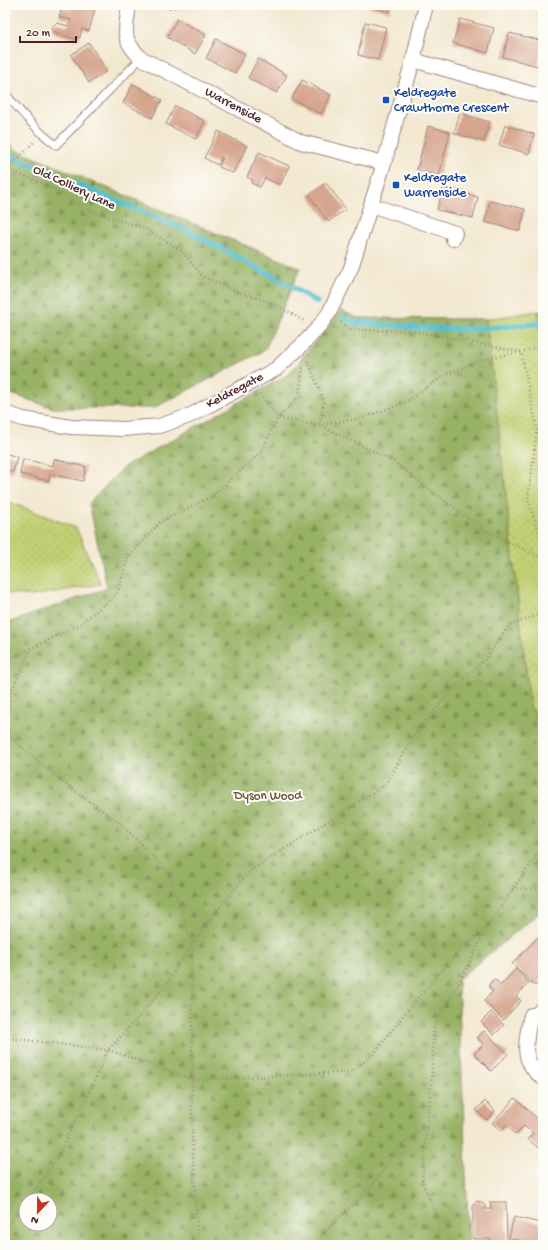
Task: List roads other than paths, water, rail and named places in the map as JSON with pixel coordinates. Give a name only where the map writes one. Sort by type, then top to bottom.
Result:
[{"type":"street","name":"Warrenside","points":[[129,5],[126,32],[127,41],[132,50],[141,58],[301,142],[384,163]]},
{"type":"street","name":"Keldregate","points":[[5,413],[23,419],[71,427],[124,429],[159,426],[189,416],[276,369],[304,349],[329,313],[351,268],[384,163],[413,60],[426,5]]},
{"type":"street","points":[[413,60],[543,97]]},
{"type":"street","points":[[371,205],[455,233],[453,239]]},
{"type":"street","points":[[531,1015],[525,1043],[526,1052],[529,1063],[543,1078]]},
{"type":"lane","points":[[5,93],[42,134],[56,145],[141,58]]},
{"type":"lane","points":[[531,1015],[543,1003]]},
{"type":"waterway","points":[[5,153],[23,162],[186,230],[278,279],[317,302]]},
{"type":"waterway","points":[[344,318],[352,322],[437,329],[485,328],[543,323]]},
{"type":"place","name":"Keldregate Crawthorne Crescent","points":[[386,100]]},
{"type":"place","name":"Keldregate Warrenside","points":[[396,185]]},
{"type":"park label","name":"Dyson Wood","points":[[268,796]]}]
